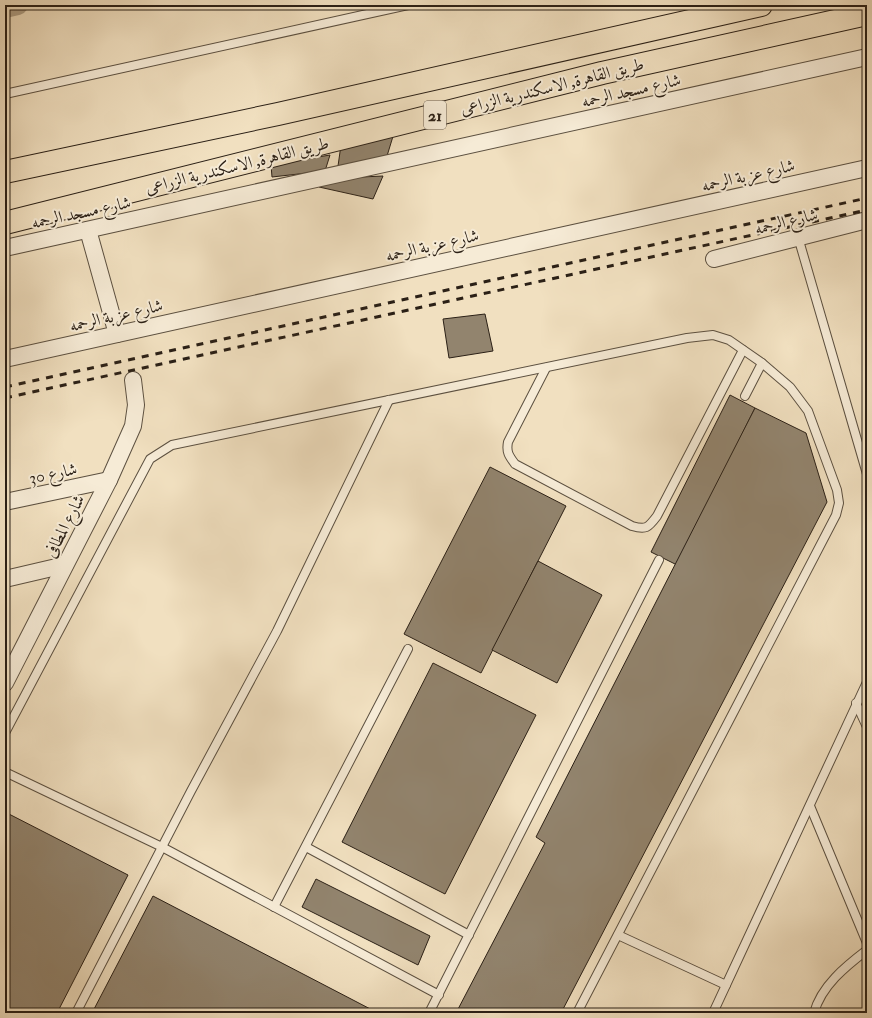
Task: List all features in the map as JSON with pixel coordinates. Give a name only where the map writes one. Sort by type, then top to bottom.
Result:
[{"type":"highway","name":"طريق القاهرة, الاسكندرية الزراعى","points":[[5,172],[286,112],[761,5]]},
{"type":"highway","name":"طريق القاهرة, الاسكندرية الزراعى","points":[[5,223],[602,73],[867,14]]},
{"type":"street","name":"شارع مسجد الرحمه","points":[[5,248],[867,57]]},
{"type":"street","name":"شارع عزبة الرحمه","points":[[5,359],[867,168]]},
{"type":"street","name":"شارع الرحمه","points":[[714,259],[867,220]]},
{"type":"street","points":[[88,230],[117,334]]},
{"type":"street","name":"شارع المطافى","points":[[5,683],[11,661],[65,566],[109,480],[133,426],[136,416],[133,380]]},
{"type":"street","name":"شارع 30","points":[[5,502],[109,480]]},
{"type":"street","points":[[5,579],[65,566]]},
{"type":"lane","points":[[5,94],[408,5]]},
{"type":"lane","points":[[798,237],[867,474]]},
{"type":"lane","points":[[5,734],[150,458],[172,445],[699,336],[713,335],[729,340],[762,363],[790,387],[808,411],[837,490],[839,504],[836,515],[577,1013]]},
{"type":"lane","points":[[546,368],[508,442],[506,450],[508,456],[515,464],[632,526],[641,529],[649,526],[656,516],[744,350]]},
{"type":"lane","points":[[745,396],[762,363]]},
{"type":"lane","points":[[76,1013],[277,631],[389,400]]},
{"type":"lane","points":[[430,1013],[659,560]]},
{"type":"lane","points":[[274,907],[408,649]]},
{"type":"lane","points":[[713,1013],[867,682]]},
{"type":"lane","points":[[856,703],[867,727]]},
{"type":"lane","points":[[5,772],[162,848],[439,995]]},
{"type":"lane","points":[[810,806],[867,943]]},
{"type":"lane","points":[[306,846],[469,935]]},
{"type":"lane","points":[[618,935],[726,985]]},
{"type":"lane","points":[[814,1013],[817,1003],[842,970],[867,950]]},
{"type":"building","points":[[394,133],[387,156],[338,166],[341,145]]},
{"type":"building","points":[[330,155],[325,171],[272,177],[271,165]]},
{"type":"building","points":[[383,176],[373,199],[319,187],[319,179]]},
{"type":"building","points":[[485,314],[493,351],[449,358],[443,319]]},
{"type":"building","points":[[730,395],[755,408],[677,565],[651,552]]},
{"type":"building","points":[[755,408],[806,433],[827,502],[561,1013],[456,1013],[545,843],[536,837]]},
{"type":"building","points":[[490,467],[566,506],[481,673],[404,634]]},
{"type":"building","points":[[538,561],[602,595],[557,683],[492,650]]},
{"type":"building","points":[[433,663],[536,715],[445,894],[342,842]]},
{"type":"building","points":[[5,812],[128,875],[57,1013],[5,1013]]},
{"type":"building","points":[[316,879],[430,936],[418,965],[302,907]]},
{"type":"building","points":[[153,896],[378,1013],[92,1013]]},
{"type":"waterway","points":[[5,8],[18,5]]},
{"type":"railway","points":[[5,387],[867,198]]},
{"type":"railway","points":[[5,398],[867,210]]}]
